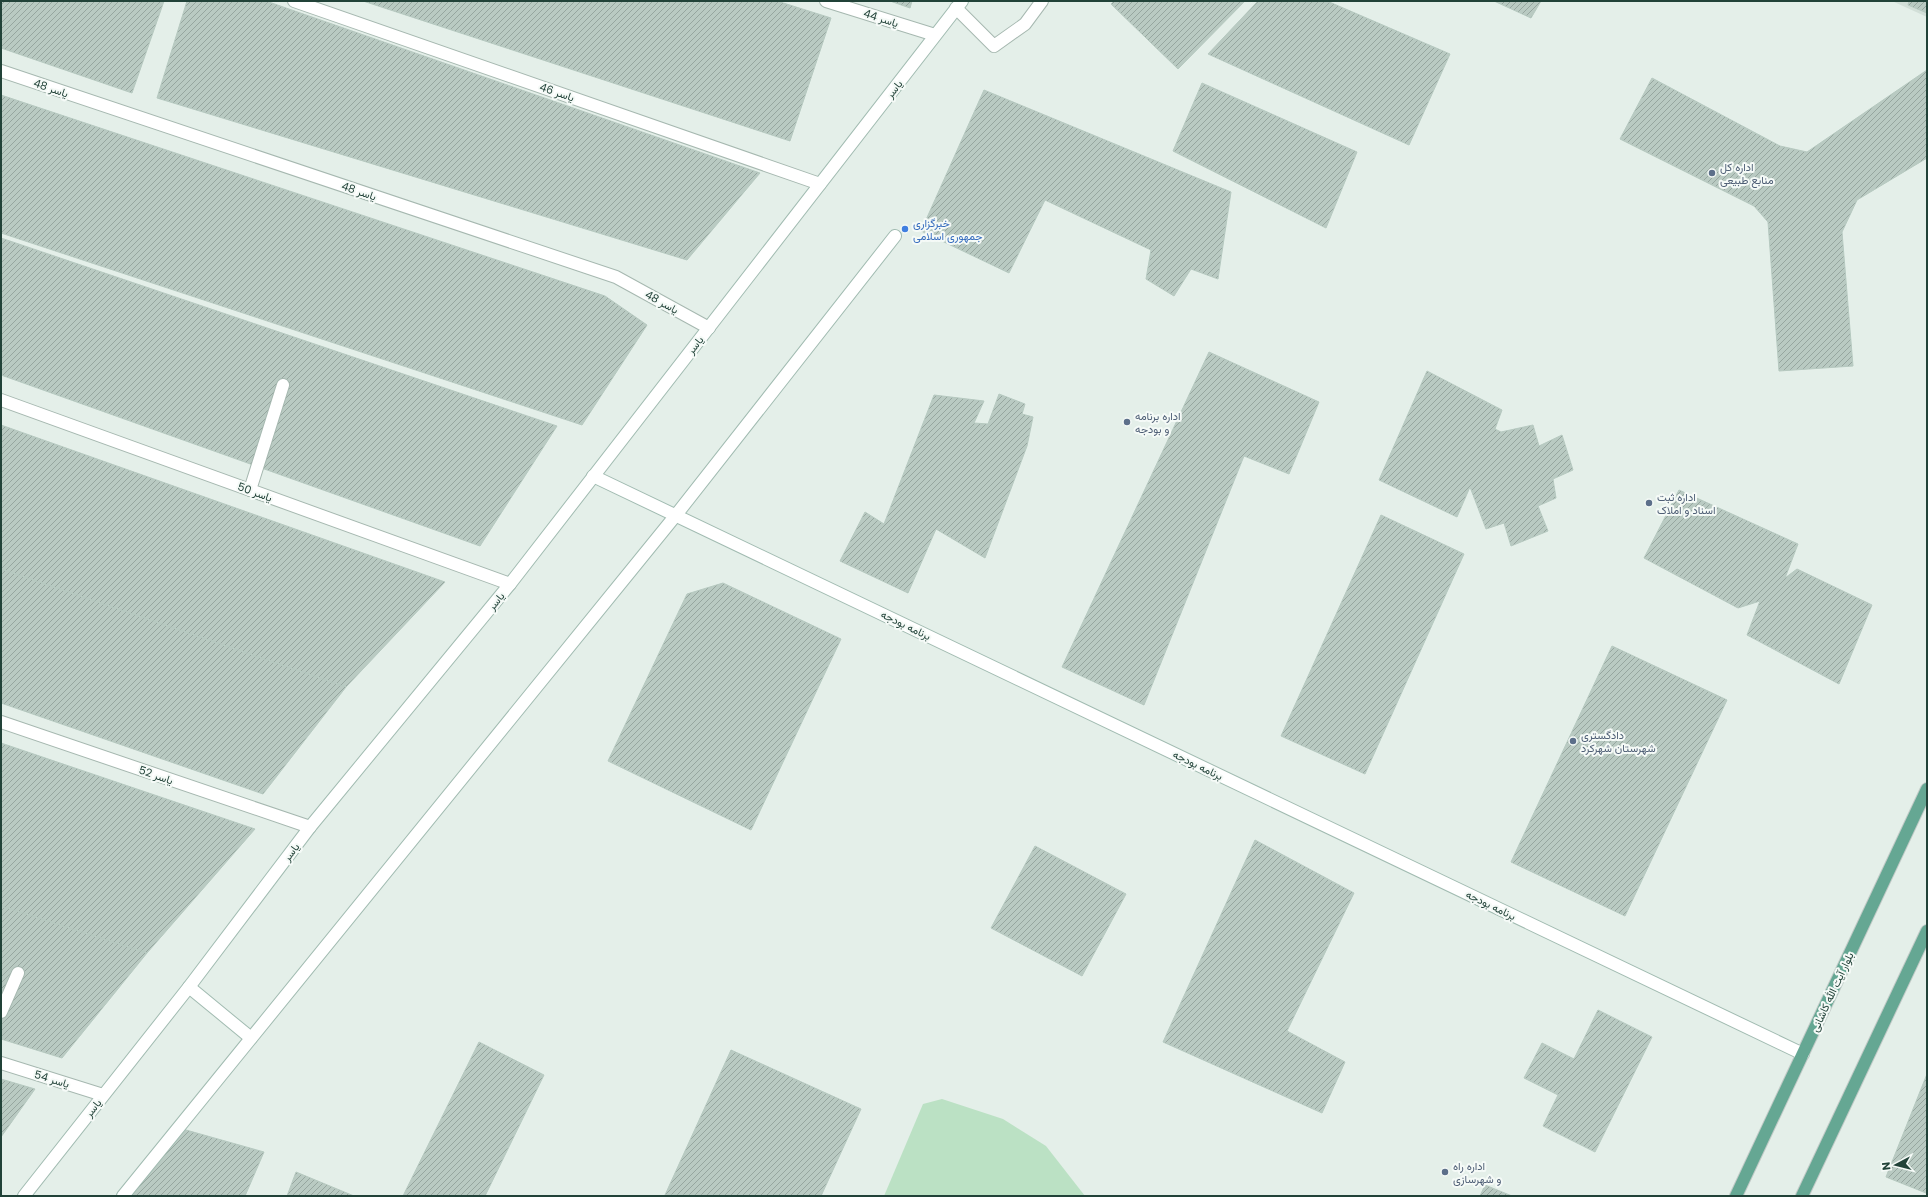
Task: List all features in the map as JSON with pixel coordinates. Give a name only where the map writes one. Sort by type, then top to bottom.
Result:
[{"type":"main road","name":"یاسر 46","points":[[294,1],[820,184]]},
{"type":"main road","name":"یاسر 44","points":[[826,1],[935,36]]},
{"type":"main road","points":[[959,5],[994,46],[1025,24],[1042,1]]},
{"type":"main road","name":"یاسر","points":[[24,1196],[189,987],[310,827],[510,584],[959,5]]},
{"type":"main road","name":"یاسر 48","points":[[1,71],[616,277],[708,328]]},
{"type":"main road","points":[[124,1196],[676,515],[896,236]]},
{"type":"main road","points":[[250,490],[283,385]]},
{"type":"main road","name":"یاسر 50","points":[[1,400],[510,584]]},
{"type":"main road","name":"برنامه بودجه","points":[[594,476],[1803,1054]]},
{"type":"main road","name":"یاسر 52","points":[[1,722],[310,827]]},
{"type":"main road","name":"بلوار آیت الله کاشانی","points":[[1736,1196],[1927,789]]},
{"type":"main road","points":[[1802,1196],[1927,931]]},
{"type":"main road","points":[[1,1012],[18,973]]},
{"type":"main road","points":[[189,987],[251,1038]]},
{"type":"main road","name":"یاسر 54","points":[[1,1063],[103,1095]]},
{"type":"shaded area","points":[[1892,1],[1927,1],[1927,17]]},
{"type":"green space","points":[[942,1099],[1003,1119],[1046,1146],[1085,1196],[884,1196],[923,1104]]},
{"type":"building","points":[[1,1],[164,1],[132,93],[1,48]]},
{"type":"building","points":[[187,1],[266,1],[760,173],[687,260],[157,98]]},
{"type":"building","points":[[363,1],[777,1],[831,18],[790,141]]},
{"type":"building","points":[[890,1],[912,1],[910,8]]},
{"type":"building","points":[[1114,1],[1245,1],[1178,69],[1111,4]]},
{"type":"building","points":[[1258,1],[1327,1],[1450,54],[1409,145],[1208,54]]},
{"type":"building","points":[[1494,1],[1541,1],[1531,18]]},
{"type":"building","points":[[1909,1],[1927,1],[1927,13],[1908,5]]},
{"type":"building","points":[[1927,70],[1927,158],[1857,200],[1842,232],[1853,366],[1779,371],[1768,222],[1754,206],[1620,139],[1652,78],[1780,146],[1807,152]]},
{"type":"building","points":[[1202,83],[1357,152],[1326,228],[1173,151]]},
{"type":"building","points":[[984,90],[1231,192],[1218,279],[1191,269],[1174,296],[1146,279],[1151,250],[1045,200],[1009,273],[921,231]]},
{"type":"building","points":[[1,95],[605,296],[647,325],[582,425],[1,233]]},
{"type":"building","points":[[1,238],[557,426],[480,546],[1,375]]},
{"type":"building","points":[[1209,352],[1319,402],[1289,474],[1244,456],[1144,705],[1062,667]]},
{"type":"building","points":[[1427,371],[1502,410],[1495,429],[1501,432],[1533,425],[1539,446],[1562,435],[1573,470],[1553,479],[1556,498],[1538,506],[1548,531],[1511,546],[1504,523],[1486,529],[1470,487],[1457,517],[1379,480]]},
{"type":"building","points":[[999,394],[1025,404],[1022,414],[1033,417],[1027,446],[985,558],[936,529],[908,593],[840,561],[865,512],[884,524],[934,395],[984,401],[974,423],[988,424]]},
{"type":"building","points":[[1,425],[445,582],[346,687],[1,569]]},
{"type":"building","points":[[1679,490],[1798,544],[1785,578],[1797,569],[1872,605],[1839,684],[1747,635],[1760,601],[1738,608],[1644,558]]},
{"type":"building","points":[[1381,515],[1464,554],[1365,774],[1281,736]]},
{"type":"building","points":[[1,569],[346,687],[263,794],[1,703]]},
{"type":"building","points":[[723,583],[841,639],[751,830],[608,761],[687,594]]},
{"type":"building","points":[[1612,646],[1727,700],[1625,916],[1511,862]]},
{"type":"building","points":[[1,743],[255,829],[147,953],[1,906]]},
{"type":"building","points":[[1255,840],[1354,893],[1287,1031],[1345,1062],[1322,1113],[1163,1042]]},
{"type":"building","points":[[1035,846],[1126,894],[1082,976],[991,928]]},
{"type":"building","points":[[1,906],[147,953],[62,1058],[1,1039]]},
{"type":"building","points":[[1598,1010],[1652,1037],[1595,1152],[1543,1126],[1558,1095],[1524,1078],[1542,1043],[1574,1059]]},
{"type":"building","points":[[479,1042],[544,1075],[485,1196],[403,1196]]},
{"type":"building","points":[[731,1050],[861,1109],[821,1196],[665,1195]]},
{"type":"building","points":[[1927,1074],[1927,1191],[1926,1193],[1886,1177]]},
{"type":"building","points":[[1,1079],[35,1089],[1,1137]]},
{"type":"building","points":[[179,1128],[264,1152],[245,1196],[129,1196]]},
{"type":"building","points":[[296,1172],[354,1196],[287,1196]]},
{"type":"building","points":[[1485,1185],[1512,1196],[1480,1196]]},
{"type":"place","name":"اداره کل منابع طبیعی","points":[[1712,173]]},
{"type":"place","name":"خبرگزاری جمهوری اسلامی","points":[[905,229]]},
{"type":"place","name":"اداره برنامه و بودجه","points":[[1127,422]]},
{"type":"place","name":"اداره ثبت اسناد و املاک","points":[[1649,503]]},
{"type":"place","name":"دادگستری شهرستان شهرکرد","points":[[1573,741]]},
{"type":"place","name":"اداره راه و شهرسازی","points":[[1445,1172]]}]
